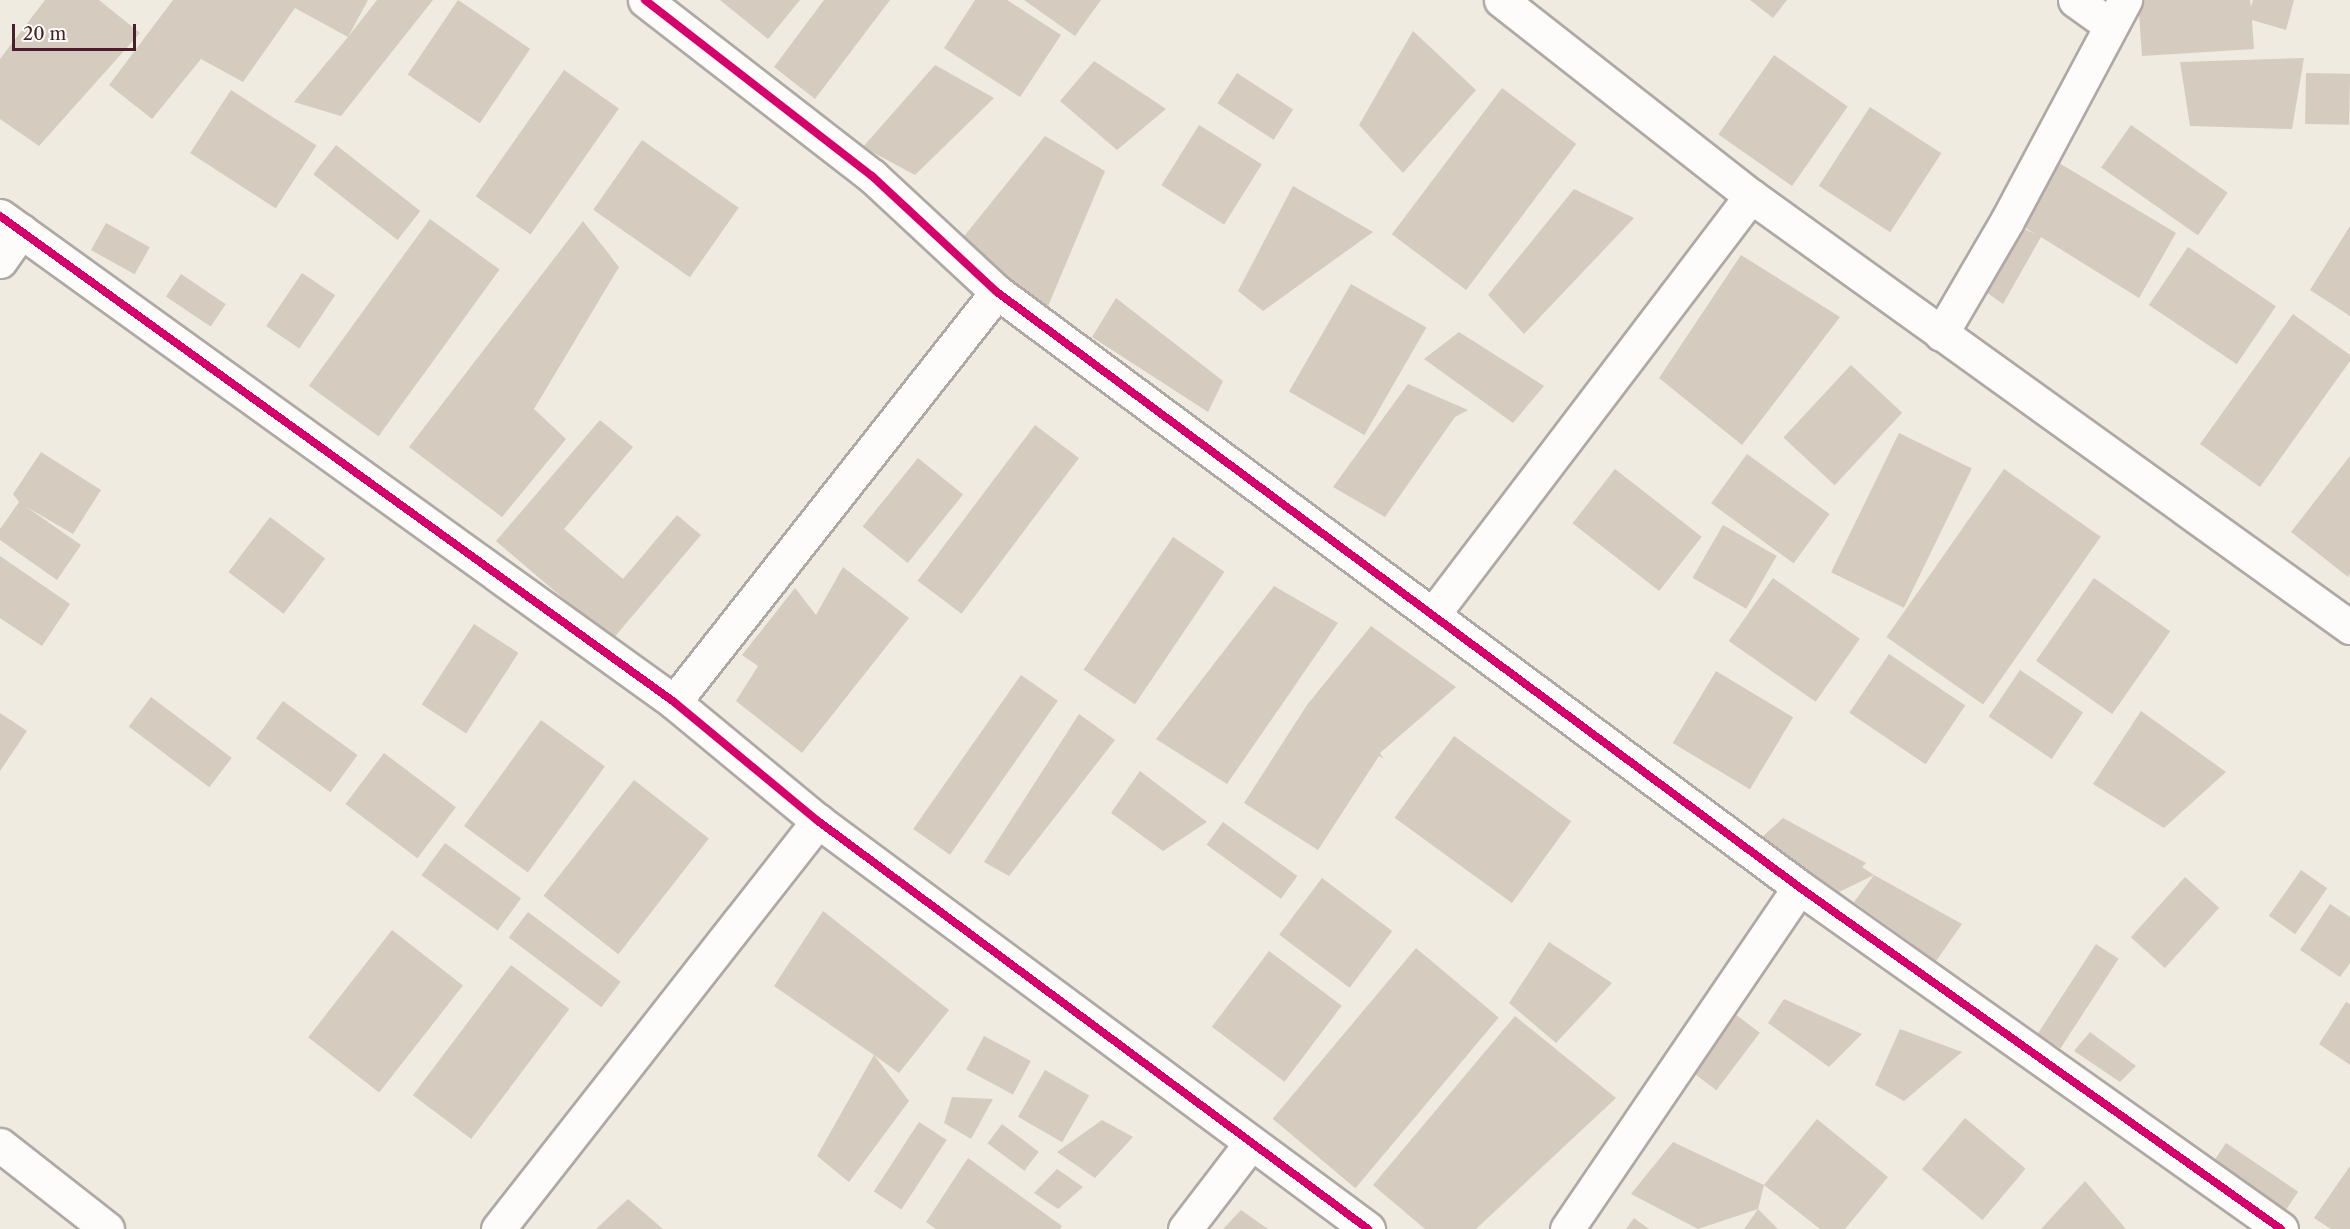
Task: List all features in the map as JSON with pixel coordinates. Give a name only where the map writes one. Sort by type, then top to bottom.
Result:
[{"type":"street","points":[[645,0],[872,176],[997,292],[1434,613],[1799,887],[2281,1229]]},
{"type":"street","points":[[1501,0],[1751,196],[2350,627]]},
{"type":"street","points":[[1941,334],[2118,13],[2075,0]]},
{"type":"street","points":[[1434,613],[1751,196]]},
{"type":"street","points":[[0,261],[10,224],[674,702],[818,821],[1368,1229]]},
{"type":"street","points":[[674,702],[997,292]]},
{"type":"street","points":[[498,1229],[818,821]]},
{"type":"street","points":[[1567,1229],[1799,887]]},
{"type":"street","points":[[1185,1229],[1251,1143]]},
{"type":"street","points":[[0,1145],[107,1229]]},
{"type":"building","points":[[45,0],[99,0],[140,33],[39,146],[0,119],[0,59]]},
{"type":"building","points":[[173,0],[368,0],[348,37],[295,8],[243,82],[201,59],[152,119],[109,85]]},
{"type":"building","points":[[377,0],[433,0],[341,116],[294,102]]},
{"type":"building","points":[[458,0],[530,49],[480,123],[408,75]]},
{"type":"building","points":[[720,0],[800,0],[768,39]]},
{"type":"building","points":[[824,0],[890,0],[815,99],[774,67]]},
{"type":"building","points":[[975,0],[1007,0],[1061,35],[1020,97],[944,48]]},
{"type":"building","points":[[1024,0],[1101,0],[1075,36]]},
{"type":"building","points":[[1750,0],[1787,0],[1773,18]]},
{"type":"building","points":[[2138,0],[2250,0],[2251,7],[2253,0],[2294,0],[2286,30],[2252,20],[2254,49],[2142,56]]},
{"type":"building","points":[[1413,31],[1476,90],[1403,173],[1359,125]]},
{"type":"building","points":[[1774,55],[1848,107],[1792,186],[1718,134]]},
{"type":"building","points":[[2304,58],[2292,129],[2190,126],[2180,62]]},
{"type":"building","points":[[1094,61],[1166,109],[1117,150],[1060,101]]},
{"type":"building","points":[[935,65],[994,98],[915,175],[863,147]]},
{"type":"building","points":[[564,70],[619,108],[531,235],[476,196]]},
{"type":"building","points":[[1237,73],[1293,109],[1274,140],[1217,103]]},
{"type":"building","points":[[2306,73],[2350,74],[2349,125],[2305,124]]},
{"type":"building","points":[[1502,88],[1576,144],[1466,290],[1392,234]]},
{"type":"building","points":[[231,90],[317,146],[276,208],[190,153]]},
{"type":"building","points":[[1870,107],[1941,153],[1890,232],[1819,186]]},
{"type":"building","points":[[1199,125],[1262,164],[1224,224],[1161,185]]},
{"type":"building","points":[[2131,125],[2228,193],[2198,235],[2101,168]]},
{"type":"building","points":[[1045,136],[1105,171],[1046,311],[961,240]]},
{"type":"building","points":[[642,140],[739,208],[690,277],[593,210]]},
{"type":"building","points":[[336,145],[420,211],[398,240],[313,174]]},
{"type":"building","points":[[2054,160],[2176,233],[2139,298],[2041,237],[2003,304],[1976,285],[2007,221],[2037,235],[2021,225]]},
{"type":"building","points":[[1293,186],[1373,232],[1263,311],[1238,291]]},
{"type":"building","points":[[1574,189],[1634,218],[1524,334],[1488,295]]},
{"type":"building","points":[[430,219],[500,270],[378,436],[309,386]]},
{"type":"building","points":[[583,221],[619,267],[534,409],[566,439],[502,517],[409,447]]},
{"type":"building","points":[[106,223],[150,247],[135,274],[91,250]]},
{"type":"building","points":[[2350,226],[2350,316],[2310,290]]},
{"type":"building","points":[[2188,247],[2276,306],[2237,364],[2149,305]]},
{"type":"building","points":[[1741,255],[1840,317],[1742,445],[1659,378]]},
{"type":"building","points":[[302,273],[335,295],[299,348],[266,326]]},
{"type":"building","points":[[181,274],[226,304],[211,327],[166,296]]},
{"type":"building","points":[[1351,284],[1426,328],[1364,435],[1289,391]]},
{"type":"building","points":[[1116,298],[1223,381],[1208,412],[1092,337]]},
{"type":"building","points":[[2293,314],[2350,355],[2350,361],[2260,487],[2200,444]]},
{"type":"building","points":[[1459,332],[1544,386],[1513,423],[1424,359]]},
{"type":"building","points":[[1851,365],[1902,413],[1835,485],[1783,437]]},
{"type":"building","points":[[1408,384],[1468,410],[1455,417],[1385,517],[1333,487]]},
{"type":"building","points":[[600,420],[633,447],[564,529],[623,579],[677,515],[701,535],[612,640],[496,541]]},
{"type":"building","points":[[1035,425],[1079,458],[962,614],[918,581]]},
{"type":"building","points":[[1899,433],[1972,469],[1904,608],[1831,572]]},
{"type":"building","points":[[41,452],[101,490],[73,534],[25,506],[81,545],[57,580],[0,540],[0,529],[19,502],[13,494]]},
{"type":"building","points":[[1747,454],[1830,514],[1794,563],[1711,503]]},
{"type":"building","points":[[2350,456],[2350,574],[2348,577],[2291,532]]},
{"type":"building","points":[[918,458],[963,495],[908,563],[863,526]]},
{"type":"building","points":[[1615,469],[1702,537],[1659,591],[1573,523]]},
{"type":"building","points":[[2004,469],[2101,537],[1983,705],[1886,637]]},
{"type":"building","points":[[270,517],[325,559],[284,614],[228,572]]},
{"type":"building","points":[[1723,525],[1777,556],[1746,609],[1692,578]]},
{"type":"building","points":[[1173,537],[1224,572],[1135,704],[1084,670]]},
{"type":"building","points":[[0,556],[70,604],[42,646],[0,618]]},
{"type":"building","points":[[843,567],[909,618],[802,753],[736,701],[758,666],[742,655],[795,588],[816,615]]},
{"type":"building","points":[[1773,578],[1860,639],[1816,702],[1729,641]]},
{"type":"building","points":[[2094,578],[2170,631],[2112,714],[2036,661]]},
{"type":"building","points":[[1274,586],[1338,623],[1227,784],[1156,739]]},
{"type":"building","points":[[474,624],[518,653],[466,733],[422,705]]},
{"type":"building","points":[[1371,626],[1456,687],[1380,753],[1384,759],[1379,756],[1318,850],[1244,803],[1307,705]]},
{"type":"building","points":[[1889,654],[1965,705],[1926,764],[1849,713]]},
{"type":"building","points":[[2020,670],[2083,712],[2052,759],[1989,716]]},
{"type":"building","points":[[1716,671],[1793,717],[1750,789],[1673,743]]},
{"type":"building","points":[[1021,675],[1058,701],[950,855],[913,829]]},
{"type":"building","points":[[151,697],[232,758],[209,787],[129,727]]},
{"type":"building","points":[[283,701],[357,755],[330,792],[256,738]]},
{"type":"building","points":[[2141,711],[2226,772],[2164,828],[2093,784]]},
{"type":"building","points":[[0,713],[27,731],[0,771]]},
{"type":"building","points":[[1079,714],[1115,740],[1009,876],[984,862]]},
{"type":"building","points":[[541,720],[605,766],[528,872],[464,826]]},
{"type":"building","points":[[1454,736],[1571,821],[1512,903],[1395,818]]},
{"type":"building","points":[[384,753],[456,807],[417,858],[345,804]]},
{"type":"building","points":[[1140,771],[1207,822],[1163,851],[1111,813]]},
{"type":"building","points":[[634,780],[709,838],[618,954],[543,896]]},
{"type":"building","points":[[1783,818],[1866,863],[1862,867],[1874,875],[1833,895],[1761,838]]},
{"type":"building","points":[[1223,822],[1297,876],[1281,899],[1207,845]]},
{"type":"building","points":[[445,843],[521,898],[498,931],[421,875]]},
{"type":"building","points":[[2301,870],[2327,888],[2295,934],[2269,916]]},
{"type":"building","points":[[1874,875],[1962,924],[1936,961],[1854,902]]},
{"type":"building","points":[[2185,877],[2219,908],[2165,968],[2131,937]]},
{"type":"building","points":[[1322,878],[1392,931],[1350,988],[1279,935]]},
{"type":"building","points":[[2330,904],[2350,917],[2350,963],[2340,977],[2300,950]]},
{"type":"building","points":[[823,911],[949,1010],[899,1073],[774,986]]},
{"type":"building","points":[[528,912],[621,982],[601,1007],[509,938]]},
{"type":"building","points":[[392,930],[463,985],[379,1093],[308,1037]]},
{"type":"building","points":[[1549,942],[1612,983],[1556,1043],[1509,1003]]},
{"type":"building","points":[[2096,944],[2119,959],[2060,1048],[2038,1034]]},
{"type":"building","points":[[1416,948],[1499,1017],[1355,1188],[1273,1119]]},
{"type":"building","points":[[1269,951],[1342,1006],[1285,1082],[1212,1027]]},
{"type":"building","points":[[511,965],[569,1009],[471,1139],[413,1095]]},
{"type":"building","points":[[1784,999],[1862,1034],[1829,1067],[1768,1023]]},
{"type":"building","points":[[2346,1002],[2350,1004],[2350,1065],[2319,1044]]},
{"type":"building","points":[[1731,1011],[1760,1033],[1716,1090],[1688,1069]]},
{"type":"building","points":[[1515,1016],[1616,1098],[1476,1229],[1425,1229],[1373,1185]]},
{"type":"building","points":[[1900,1029],[1962,1052],[1904,1101],[1875,1085]]},
{"type":"building","points":[[2090,1032],[2136,1066],[2120,1082],[2074,1051]]},
{"type":"building","points":[[984,1036],[1031,1061],[1013,1094],[966,1070]]},
{"type":"building","points":[[874,1055],[909,1101],[849,1182],[817,1156]]},
{"type":"building","points":[[1045,1070],[1089,1096],[1062,1142],[1018,1117]]},
{"type":"building","points":[[952,1097],[993,1099],[971,1139],[944,1123]]},
{"type":"building","points":[[1965,1118],[2026,1169],[1982,1220],[1922,1169]]},
{"type":"building","points":[[1817,1119],[1888,1177],[1845,1229],[1820,1229],[1764,1185]]},
{"type":"building","points":[[1102,1120],[1133,1137],[1095,1178],[1057,1152]]},
{"type":"building","points":[[919,1122],[947,1140],[901,1210],[874,1192]]},
{"type":"building","points":[[1002,1124],[1039,1152],[1024,1171],[988,1143]]},
{"type":"building","points":[[1673,1142],[1764,1185],[1758,1209],[1698,1229],[1631,1194]]},
{"type":"building","points":[[2226,1143],[2298,1192],[2283,1214],[2211,1165]]},
{"type":"building","points":[[968,1158],[1062,1226],[1060,1229],[936,1229],[926,1222]]},
{"type":"building","points":[[2350,1166],[2350,1229],[2331,1229],[2314,1218]]},
{"type":"building","points":[[1057,1169],[1083,1187],[1058,1209],[1034,1193]]},
{"type":"building","points":[[2085,1181],[2126,1229],[2041,1229]]},
{"type":"building","points":[[628,1199],[663,1229],[596,1229]]},
{"type":"building","points":[[1758,1209],[1778,1229],[1744,1229]]},
{"type":"building","points":[[1241,1210],[1268,1229],[1223,1229]]},
{"type":"building","points":[[1634,1218],[1649,1229],[1626,1229]]},
{"type":"cycle path","points":[[645,0],[872,176],[997,292],[1799,887],[2281,1229]]},
{"type":"cycle path","points":[[0,216],[674,702],[818,821],[1368,1229]]}]
